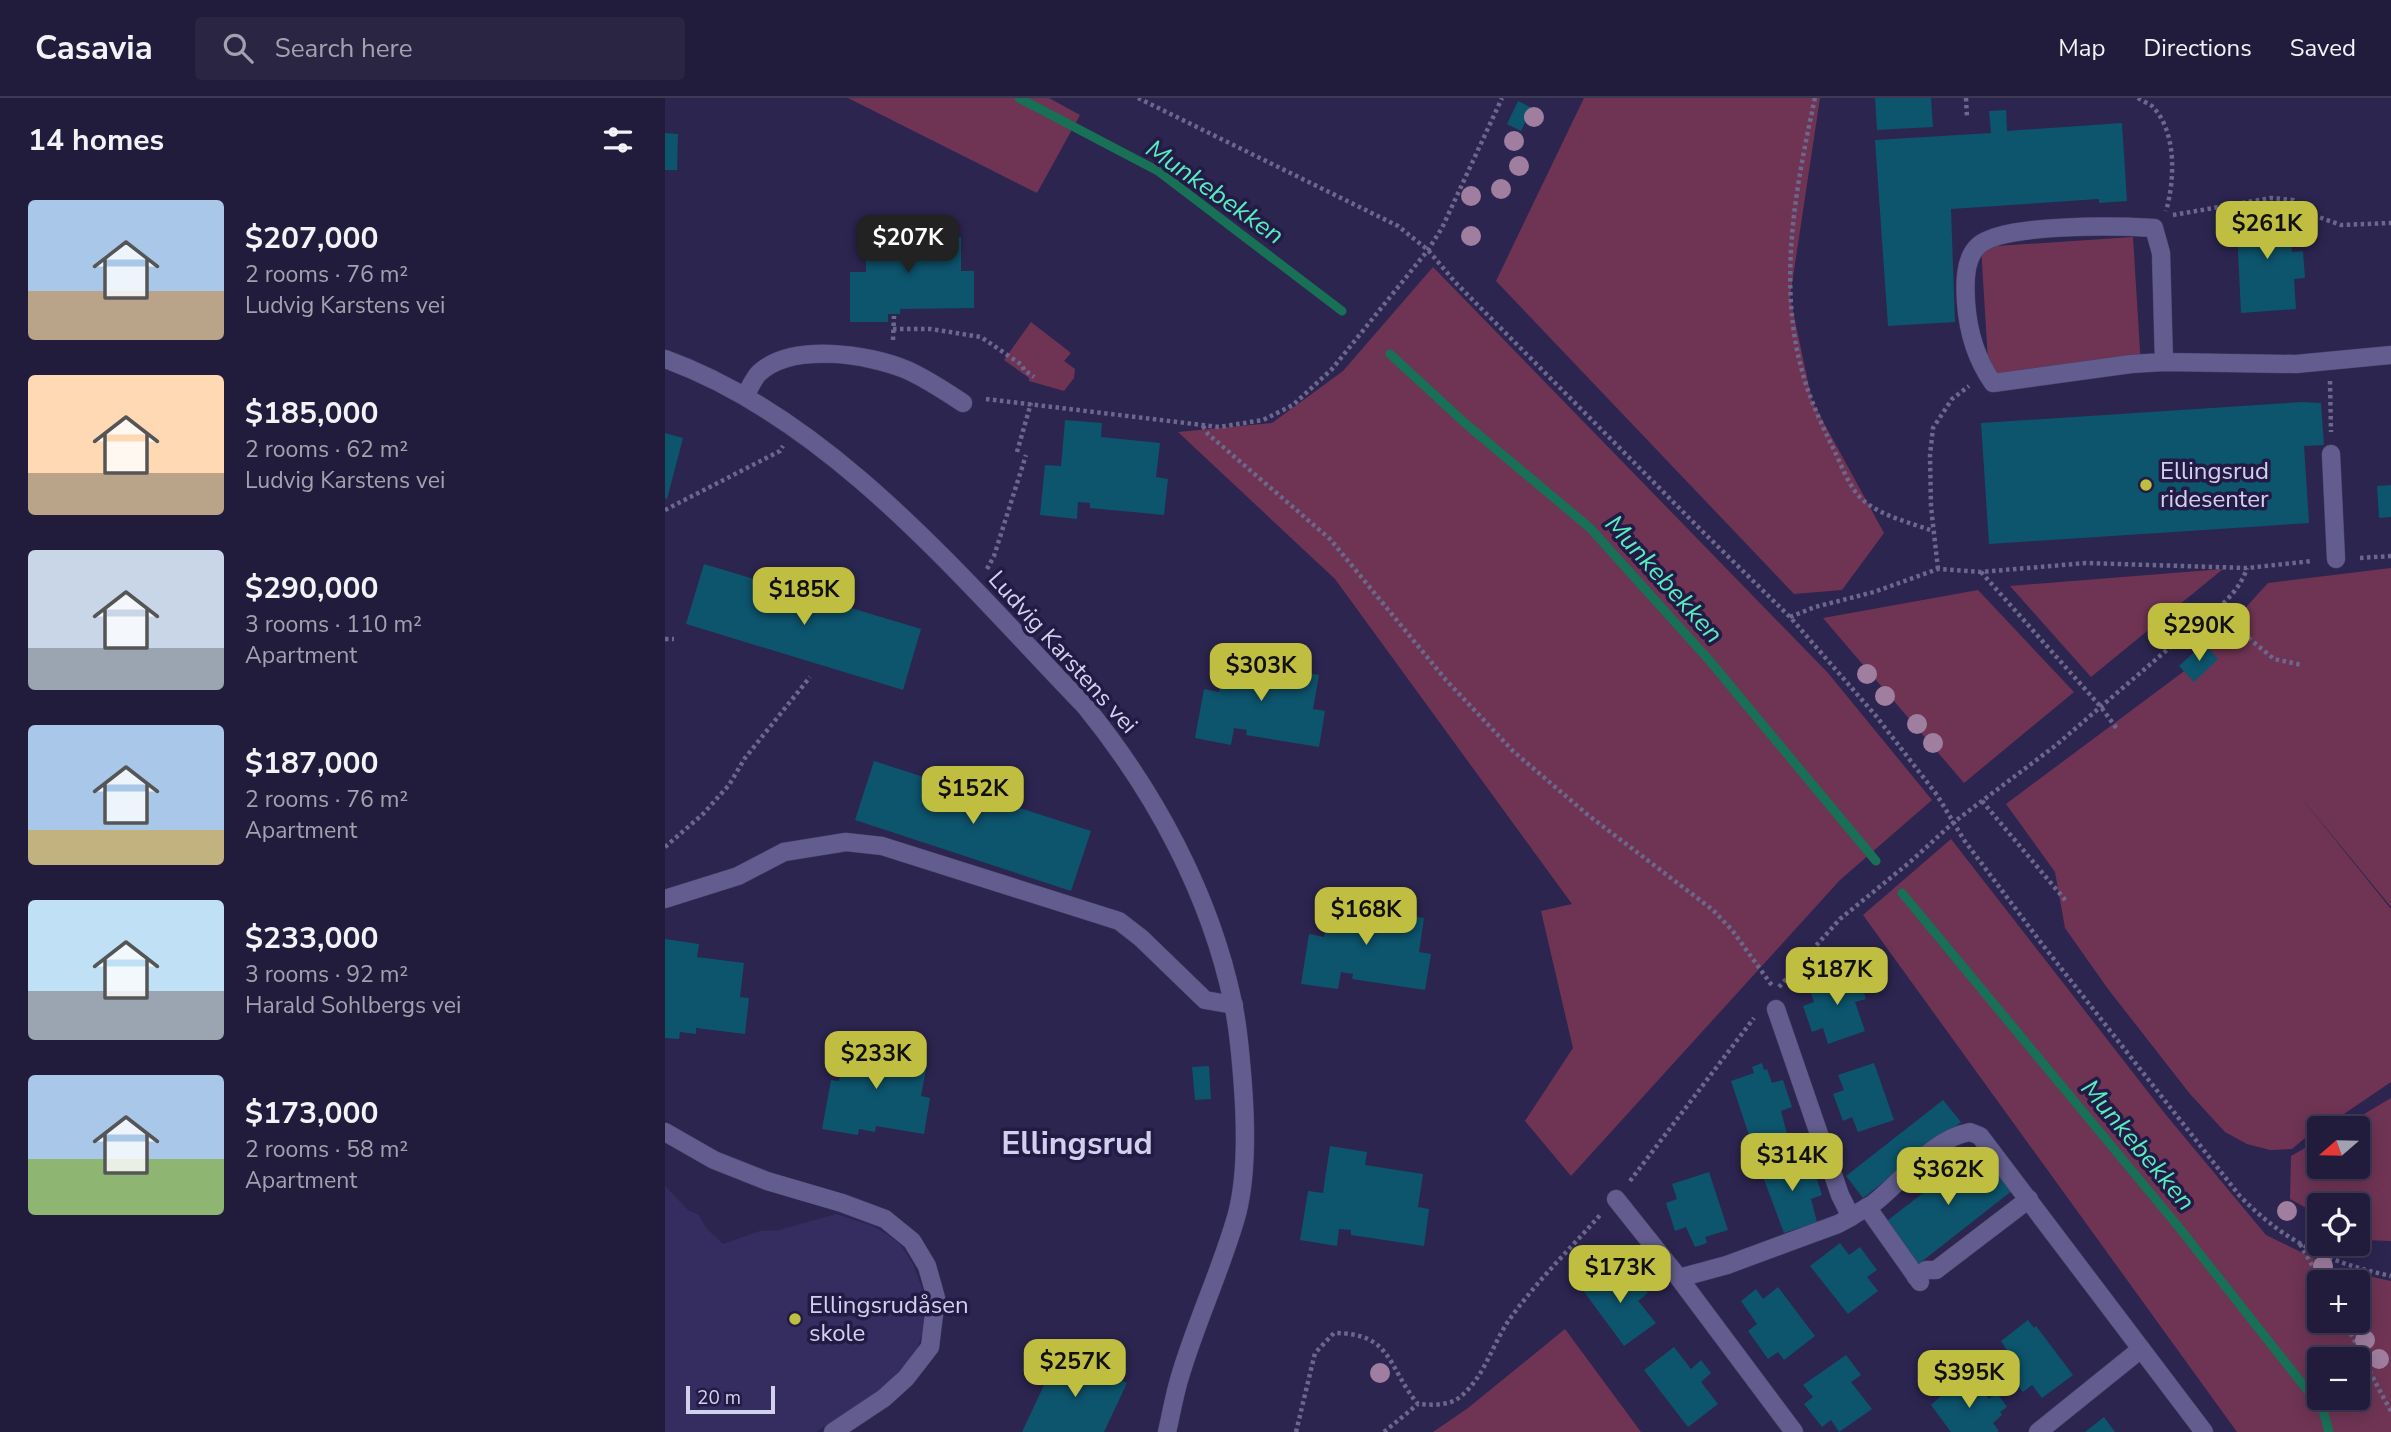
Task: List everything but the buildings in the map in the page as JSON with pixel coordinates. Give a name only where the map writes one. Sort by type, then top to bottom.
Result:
[{"type":"street","points":[[2164,362],[2161,253],[2154,228],[2104,226],[2009,233],[1991,238],[1977,247],[1969,262],[1965,286],[1967,317],[1973,346],[1981,366],[1993,383],[2131,364],[2164,362],[2296,365],[2391,355]]},
{"type":"street","points":[[745,396],[759,373],[788,357],[809,354],[867,359],[906,369],[963,403]]},
{"type":"street","name":"Ludvig Karstens vei","points":[[665,359],[745,396],[839,461],[976,592],[1085,706],[1128,761],[1152,801],[1208,916],[1234,1005],[1245,1110],[1244,1170],[1237,1213],[1179,1380],[1167,1432]]},
{"type":"street","points":[[2331,454],[2336,559]]},
{"type":"street","points":[[665,899],[738,876],[784,852],[846,842],[882,846],[1119,921],[1141,938],[1205,1000],[1234,1005]]},
{"type":"street","points":[[1776,1009],[1840,1195],[1851,1217]]},
{"type":"street","points":[[665,1132],[714,1160],[767,1181],[885,1219],[912,1241],[927,1266],[936,1298],[930,1347],[906,1378],[884,1398],[833,1432]]},
{"type":"street","points":[[1679,1278],[1727,1265],[1838,1224],[1867,1207],[1936,1149],[1960,1134],[1970,1132],[1980,1136],[2204,1432]]},
{"type":"street","points":[[1616,1199],[1679,1278],[1794,1432]]},
{"type":"street","points":[[1867,1207],[1918,1279],[1926,1270],[1936,1270],[2029,1199]]},
{"type":"street","points":[[2038,1432],[2141,1349]]},
{"type":"path","points":[[1138,98],[1353,202],[1398,226],[1428,250],[1455,282],[1790,617],[1884,726],[1937,794],[1964,840],[2042,944],[2239,1195],[2275,1228],[2300,1244],[2350,1267],[2391,1276]]},
{"type":"path","points":[[963,403],[982,399],[1031,403],[1203,426],[1241,425],[1263,420],[1293,405],[1332,369],[1428,250],[1442,228],[1502,98]]},
{"type":"path","points":[[1815,98],[1803,152],[1792,240],[1790,291],[1800,365],[1823,427],[1851,483],[1864,501],[1933,531]]},
{"type":"path","points":[[1966,98],[1967,118]]},
{"type":"path","points":[[2138,98],[2152,106],[2166,128],[2173,166],[2165,216],[2271,198],[2293,200],[2313,215],[2341,225],[2391,223]]},
{"type":"path","points":[[893,330],[931,329],[981,337],[1022,365],[1024,370],[1034,377]]},
{"type":"path","points":[[1938,569],[1933,531],[1930,455],[1933,428],[1952,399],[1966,386],[1993,383]]},
{"type":"path","points":[[2331,398],[2331,454]]},
{"type":"path","points":[[1017,452],[1031,403]]},
{"type":"path","points":[[1203,426],[1330,539],[1446,680],[1513,751],[1588,815],[1713,910],[1732,930],[1776,990]]},
{"type":"path","points":[[665,510],[780,451],[796,429]]},
{"type":"path","points":[[976,592],[994,556],[1026,455]]},
{"type":"path","points":[[1790,617],[1815,607],[1874,592],[1938,569],[1981,572],[2086,564],[2247,568],[2243,581],[2218,609],[2101,707],[1954,822]]},
{"type":"path","points":[[1981,572],[2101,707],[2117,729]]},
{"type":"path","points":[[2218,609],[2228,621],[2274,659],[2302,665]]},
{"type":"path","points":[[665,639],[674,639]]},
{"type":"path","points":[[665,847],[703,814],[729,785],[745,758],[810,677]]},
{"type":"path","points":[[1982,801],[2066,901]]},
{"type":"path","points":[[1384,1432],[1418,1404],[1441,1404],[1458,1398],[1476,1379],[1508,1322],[1541,1280],[1616,1199]]},
{"type":"path","points":[[2300,1244],[2315,1270]]},
{"type":"path","points":[[1296,1432],[1315,1353],[1335,1333],[1352,1333],[1373,1340],[1391,1360],[1418,1404]]},
{"type":"path","points":[[2351,1333],[2391,1411]]},
{"type":"shaded area","points":[[848,98],[1049,98],[1080,115],[1037,193]]},
{"type":"shaded area","points":[[1584,98],[1820,98],[1790,297],[1812,401],[1884,533],[1842,590],[1794,594],[1496,281]]},
{"type":"shaded area","points":[[2133,237],[2141,367],[1989,377],[1981,247]]},
{"type":"shaded area","points":[[1433,267],[1828,673],[1932,800],[1840,880],[1571,1176],[1525,1121],[1573,1048],[1541,911],[1572,904],[1335,579],[1178,432],[1272,423],[1343,371]]},
{"type":"shaded area","points":[[1031,322],[1071,353],[1064,361],[1075,369],[1074,378],[1064,391],[1029,381],[1029,378],[1004,360]]},
{"type":"shaded area","points":[[2391,568],[2391,907],[2294,789],[2391,909],[2391,1082],[2341,1116],[2307,1116],[2307,1136],[2292,1149],[2270,1150],[2247,1144],[2225,1132],[2190,1094],[2108,989],[2065,928],[2055,872],[2006,804],[2195,663],[2268,583]]},
{"type":"shaded area","points":[[2223,569],[2091,677],[2010,586]]},
{"type":"shaded area","points":[[1978,590],[2074,692],[1964,783],[1823,618]]},
{"type":"shaded area","points":[[1951,839],[2166,1115],[2266,1235],[2341,1270],[2307,1270],[2307,1333],[2370,1333],[2370,1276],[2391,1281],[2391,1432],[2237,1432],[1863,915]]},
{"type":"shaded area","points":[[2391,1098],[2391,1241],[2370,1240],[2370,1193],[2307,1193],[2307,1208],[2290,1199],[2291,1156],[2307,1147],[2307,1180],[2370,1179],[2370,1116],[2361,1116]]},
{"type":"shaded area","name":"Ellingsrudåsen skole","points":[[665,1186],[688,1210],[699,1215],[706,1228],[723,1244],[760,1231],[779,1230],[836,1214],[873,1226],[888,1235],[900,1244],[913,1264],[924,1294],[924,1329],[917,1349],[909,1361],[880,1390],[816,1432],[665,1432]]},
{"type":"shaded area","points":[[1565,1329],[1641,1432],[1433,1432],[1468,1408]]},
{"type":"waterway","name":"Munkebekken","points":[[1019,98],[1158,171],[1342,311]]},
{"type":"waterway","name":"Munkebekken","points":[[1390,354],[1466,424],[1590,528],[1709,660],[1876,861]]},
{"type":"waterway","name":"Munkebekken","points":[[1902,893],[2177,1225],[2323,1410],[2329,1432]]},
{"type":"place","name":"Ellingsrud ridesenter","points":[[2146,485]]},
{"type":"place","name":"Ellingsrudåsen skole","points":[[795,1319]]},
{"type":"district","name":"Ellingsrud","points":[[1077,1143]]}]
